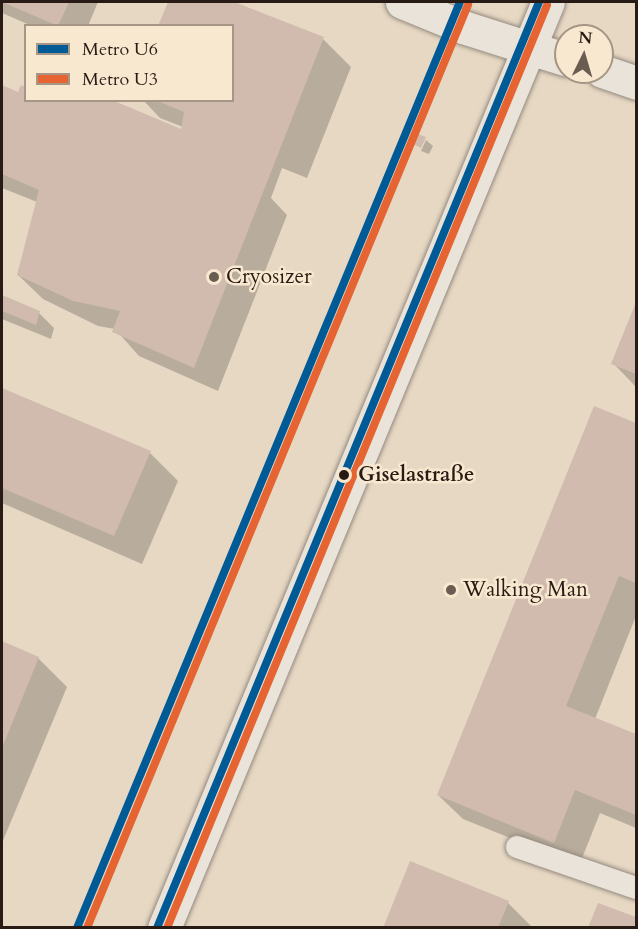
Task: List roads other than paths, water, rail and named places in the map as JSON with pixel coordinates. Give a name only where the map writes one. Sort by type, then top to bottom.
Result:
[{"type":"main road","points":[[402,2],[463,27],[554,55]]},
{"type":"main road","points":[[164,927],[548,2]]},
{"type":"main road","points":[[614,75],[636,83]]},
{"type":"lane","points":[[517,847],[636,888]]},
{"type":"metro line","name":"U6","points":[[77,928],[460,2]]},
{"type":"metro line","name":"U6","points":[[157,928],[539,2]]},
{"type":"metro line","name":"U3","points":[[87,928],[468,5]]},
{"type":"metro line","name":"U3","points":[[167,928],[547,5]]},
{"type":"place","name":"Cryosizer","points":[[214,277]]},
{"type":"place","name":"Giselastraße","points":[[344,475]]},
{"type":"place","name":"Walking Man","points":[[451,590]]}]
